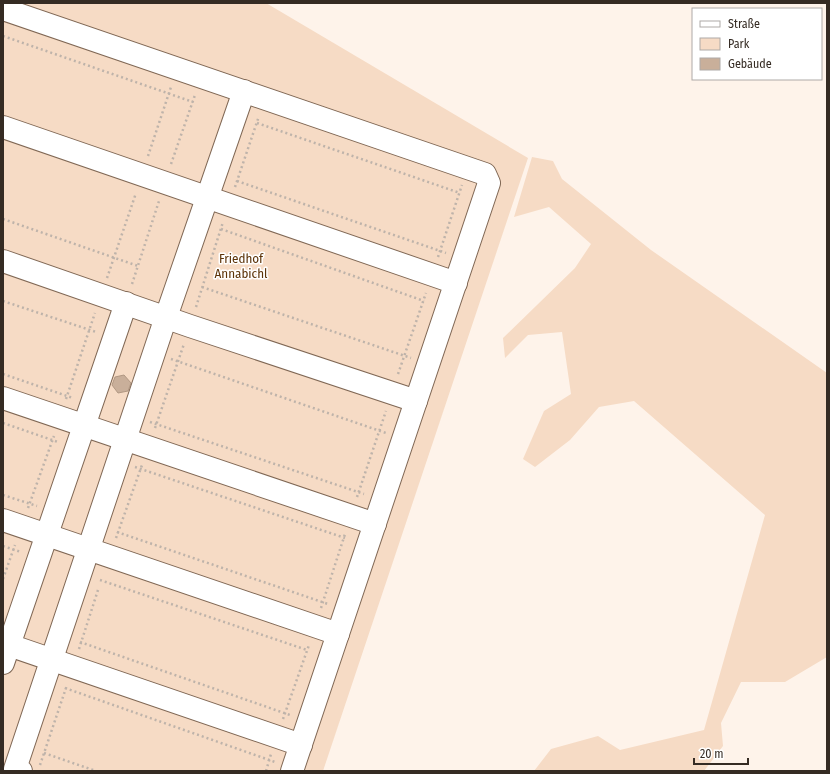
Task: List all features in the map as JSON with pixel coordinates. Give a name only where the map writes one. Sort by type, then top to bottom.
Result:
[{"type":"lane","points":[[3,8],[485,174],[489,183],[292,769]]},
{"type":"lane","points":[[17,770],[23,746],[134,417],[166,317],[244,91]]},
{"type":"lane","points":[[3,127],[456,283]]},
{"type":"lane","points":[[3,261],[126,304],[416,401]]},
{"type":"lane","points":[[126,304],[5,650],[52,660],[301,745]]},
{"type":"lane","points":[[3,398],[375,524]]},
{"type":"lane","points":[[12,523],[338,634]]},
{"type":"path","points":[[3,36],[193,102]]},
{"type":"path","points":[[3,579],[12,523],[29,504],[60,418],[177,68]]},
{"type":"path","points":[[236,116],[483,201]]},
{"type":"path","points":[[266,771],[323,602],[358,492],[468,168]]},
{"type":"path","points":[[216,173],[464,259]]},
{"type":"path","points":[[3,219],[138,266]]},
{"type":"path","points":[[199,222],[447,308]]},
{"type":"path","points":[[179,279],[428,363]]},
{"type":"path","points":[[3,300],[113,338]]},
{"type":"path","points":[[155,353],[404,439]]},
{"type":"path","points":[[3,374],[91,404]]},
{"type":"path","points":[[134,417],[383,501]]},
{"type":"path","points":[[3,423],[76,448]]},
{"type":"path","points":[[119,462],[368,546]]},
{"type":"path","points":[[3,495],[54,512]]},
{"type":"path","points":[[97,525],[346,610]]},
{"type":"path","points":[[81,573],[330,658]]},
{"type":"path","points":[[60,635],[309,721]]},
{"type":"path","points":[[45,681],[292,769]]},
{"type":"path","points":[[23,746],[96,771]]},
{"type":"green space","name":"Friedhof Annabichl","points":[[3,3],[266,3],[528,158],[323,771],[3,771]]},
{"type":"green space","points":[[532,157],[553,161],[562,179],[651,250],[827,373],[827,657],[785,682],[741,682],[721,723],[723,746],[704,771],[534,771],[551,749],[598,736],[620,750],[704,730],[765,515],[634,401],[599,407],[570,440],[535,467],[523,459],[544,411],[571,394],[562,332],[528,335],[505,358],[503,338],[575,268],[591,244],[549,207],[514,217]]},
{"type":"building","points":[[124,375],[131,383],[128,391],[118,393],[112,385],[115,377]]}]
